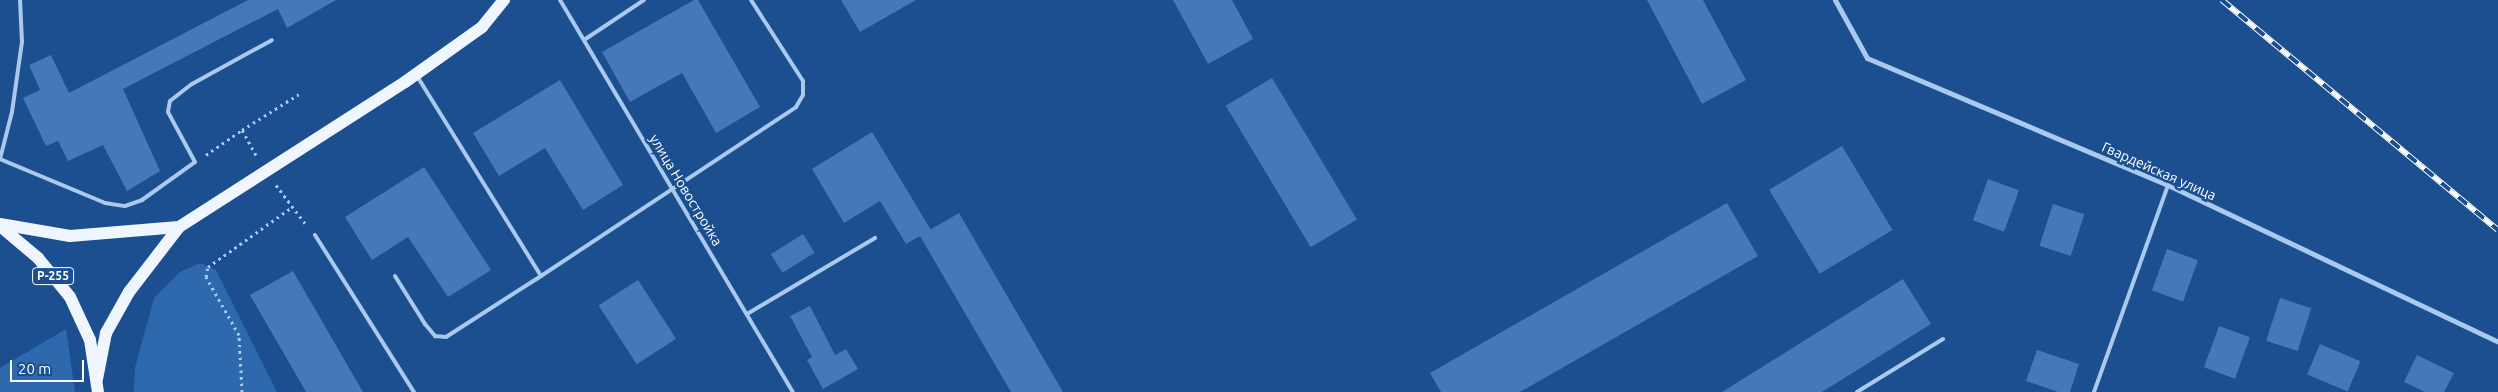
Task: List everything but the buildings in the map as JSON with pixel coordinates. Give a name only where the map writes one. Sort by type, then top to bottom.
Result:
[{"type":"main road","points":[[98,379],[106,333],[129,292],[179,227],[416,74],[482,27],[504,0]]},
{"type":"main road","points":[[0,225],[70,236],[179,227]]},
{"type":"main road","name":"Р-255","points":[[0,225],[38,258],[70,297],[90,340],[98,379],[98,392]]},
{"type":"street","name":"Гвардейская улица","points":[[1835,0],[1867,58],[2168,186],[2498,342]]},
{"type":"lane","points":[[20,0],[22,42],[12,112],[0,159],[105,203],[124,206],[142,200],[195,162],[168,112],[170,101],[192,84],[272,40]]},
{"type":"lane","name":"улица Новостройка","points":[[560,0],[793,392]]},
{"type":"lane","points":[[584,40],[644,0]]},
{"type":"lane","points":[[395,276],[425,324],[435,336],[446,337],[674,191],[796,107],[803,95],[803,81],[751,0]]},
{"type":"lane","points":[[416,74],[541,276]]},
{"type":"lane","points":[[2094,392],[2168,186]]},
{"type":"lane","points":[[315,235],[414,392]]},
{"type":"lane","points":[[747,314],[875,238]]},
{"type":"lane","points":[[1857,392],[1943,339]]},
{"type":"path","points":[[195,162],[242,130]]},
{"type":"path","points":[[242,392],[239,335],[206,276],[208,267],[292,207]]},
{"type":"shaded area","points":[[200,263],[216,270],[277,392],[134,392],[135,368],[154,298],[180,272]]},
{"type":"shaded area","points":[[66,329],[75,392],[0,392],[0,368]]},
{"type":"railway","points":[[2222,0],[2498,230]]}]
